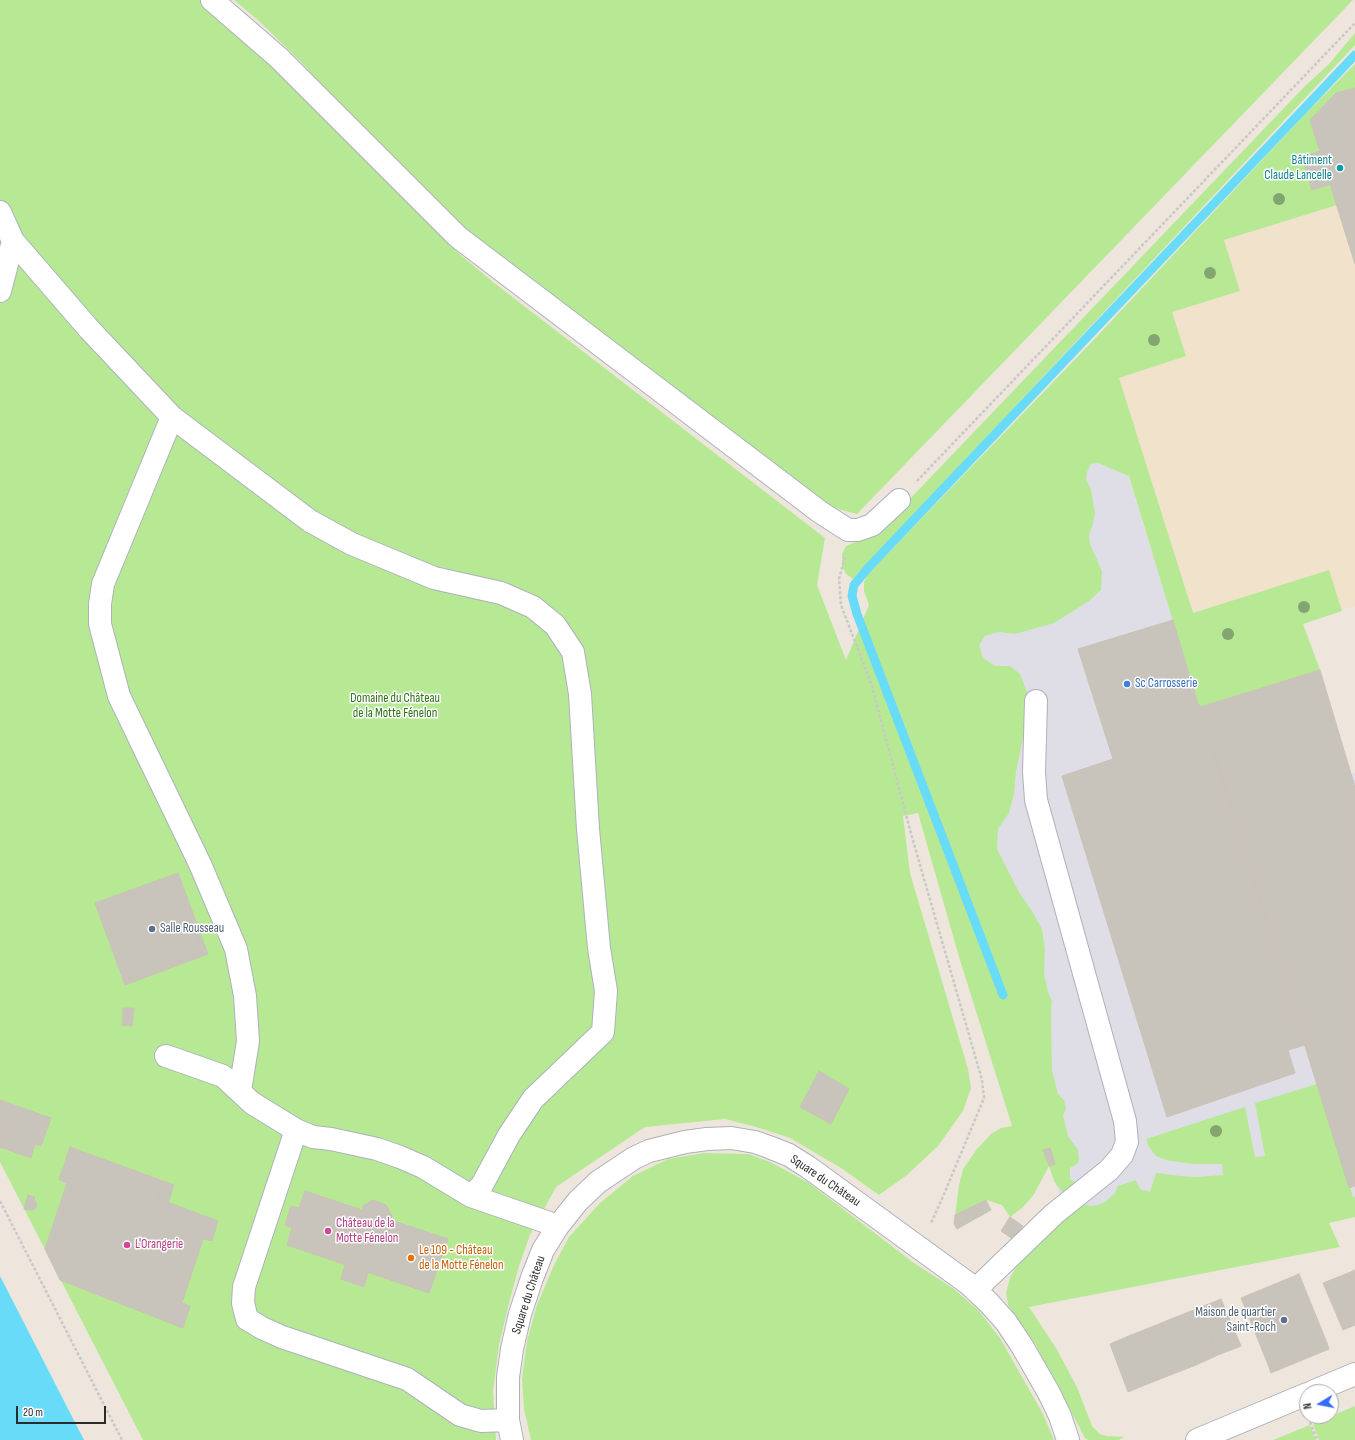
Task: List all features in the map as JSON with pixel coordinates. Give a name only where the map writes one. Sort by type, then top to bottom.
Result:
[{"type":"street","points":[[212,0],[279,58],[458,237],[820,512],[848,530],[858,530],[872,526],[899,500]]},
{"type":"street","points":[[0,212],[14,241],[89,329],[172,417],[310,521],[352,544],[434,578],[501,592],[533,607],[555,625],[573,652],[580,694],[588,829],[599,948],[606,991],[603,1032],[532,1099],[509,1135],[482,1185],[470,1196]]},
{"type":"street","points":[[0,291],[14,241]]},
{"type":"street","points":[[172,417],[103,584],[100,604],[100,624],[119,696],[200,864],[236,949],[245,996],[248,1041],[240,1091]]},
{"type":"street","points":[[976,1290],[1054,1214],[1109,1170],[1122,1155],[1127,1142],[1125,1120],[1036,800],[1034,764],[1036,702]]},
{"type":"street","points":[[166,1056],[223,1076],[252,1103],[296,1130],[313,1137],[331,1139],[377,1149],[400,1157],[423,1167],[470,1196],[558,1226]]},
{"type":"street","points":[[296,1130],[244,1287],[243,1303],[247,1319],[282,1337],[407,1379],[460,1415],[510,1430]]},
{"type":"street","name":"Square du Château","points":[[510,1430],[508,1377],[512,1349],[520,1314],[543,1250],[558,1226],[578,1201],[598,1182],[634,1158],[649,1151],[685,1142],[731,1138],[755,1142],[789,1155],[919,1247],[976,1290],[1006,1322],[1022,1346],[1049,1393],[1060,1416],[1068,1440]]},
{"type":"street","points":[[1331,1384],[1355,1374]]},
{"type":"street","points":[[1197,1440],[1299,1397]]},
{"type":"path","points":[[899,500],[1355,23]]},
{"type":"path","points":[[858,530],[846,554],[839,579],[842,605],[871,683],[912,836],[982,1080],[984,1098],[942,1199],[919,1247]]},
{"type":"path","points":[[0,1201],[122,1440]]},
{"type":"path","points":[[1310,1424],[1317,1440]]},
{"type":"shaded area","points":[[1355,76],[1355,606],[1303,623],[1320,670],[1200,707],[1090,351],[1336,93]]},
{"type":"shaded area","points":[[1090,351],[1198,704],[1200,707],[1351,774],[1355,773],[1355,1217],[1064,1206],[988,1004],[875,578]]},
{"type":"green space","name":"Domaine du Château de la Motte Fénelon","points":[[0,0],[203,0],[212,7],[457,252],[493,282],[825,538],[817,585],[846,660],[869,605],[864,591],[864,582],[868,574],[1087,347],[1309,110],[1355,64],[1355,88],[1336,93],[1310,120],[1337,205],[1224,240],[1240,291],[1172,312],[1186,356],[1119,378],[1193,613],[1329,570],[1342,611],[1303,624],[1320,670],[1200,707],[1129,476],[1098,463],[1091,464],[1087,472],[1086,480],[1091,489],[1095,513],[1089,534],[1090,544],[1102,571],[1101,590],[1089,601],[1054,623],[1015,634],[999,632],[985,636],[979,645],[983,658],[995,666],[1010,666],[1020,674],[1027,692],[1025,728],[1016,772],[1014,794],[1009,813],[998,829],[997,849],[1020,894],[1042,929],[1045,949],[1044,974],[1048,992],[1052,1001],[1052,1070],[1058,1094],[1064,1100],[1066,1109],[1063,1115],[1068,1136],[1078,1150],[1079,1160],[1077,1164],[1070,1168],[1070,1179],[1076,1183],[1063,1193],[1054,1181],[1049,1166],[1033,1196],[1022,1208],[1010,1217],[1002,1205],[986,1200],[955,1215],[963,1169],[977,1149],[991,1134],[1001,1128],[1012,1126],[959,957],[918,813],[903,816],[910,873],[968,1069],[971,1088],[963,1111],[938,1146],[907,1175],[879,1195],[841,1168],[790,1138],[756,1127],[725,1119],[645,1127],[556,1187],[530,1235],[519,1266],[499,1345],[493,1391],[496,1440],[143,1440],[0,1162]]},
{"type":"green space","points":[[234,0],[1353,0],[857,514],[834,508],[682,400],[465,234],[338,113],[306,67],[259,21]]},
{"type":"green space","points":[[1355,33],[1355,45],[853,579],[846,574],[842,566],[842,554],[846,546],[863,539],[882,528],[1305,86],[1329,64]]},
{"type":"green space","points":[[1317,1084],[1353,1197],[1355,1197],[1355,1217],[1329,1223],[1340,1247],[1029,1307],[1056,1348],[1077,1387],[1092,1426],[1100,1434],[1124,1437],[1119,1440],[1088,1440],[1085,1438],[1034,1342],[1008,1305],[1006,1293],[1010,1278],[1015,1269],[1055,1222],[1083,1204],[1091,1206],[1105,1202],[1115,1193],[1118,1186],[1136,1180],[1140,1189],[1150,1192],[1156,1173],[1196,1177],[1223,1175],[1222,1164],[1195,1164],[1178,1162],[1166,1160],[1156,1156],[1149,1147],[1146,1139],[1245,1107],[1255,1157],[1265,1156],[1255,1103]]},
{"type":"green space","points":[[704,1153],[749,1154],[772,1163],[809,1183],[914,1263],[954,1289],[979,1311],[1000,1338],[1043,1414],[1054,1440],[531,1440],[524,1409],[522,1379],[527,1341],[537,1305],[554,1265],[569,1237],[600,1203],[633,1176],[668,1159]]},
{"type":"green space","points":[[1355,1406],[1355,1440],[1319,1440],[1313,1424],[1339,1424],[1339,1413]]},
{"type":"green space","points":[[1310,1425],[1316,1440],[1273,1440]]},
{"type":"water","points":[[0,1276],[84,1440],[0,1440]]},
{"type":"building","name":"Bâtiment Claude Lancelle","points":[[1355,88],[1355,264],[1310,120],[1336,93]]},
{"type":"building","points":[[1320,151],[1331,184],[1312,190],[1302,157]]},
{"type":"building","points":[[1173,620],[1305,1045],[1288,1050],[1295,1073],[1167,1117],[1062,776],[1113,759],[1078,649]]},
{"type":"building","points":[[1320,670],[1355,787],[1355,1186],[1349,1188],[1200,707]]},
{"type":"building","points":[[178,873],[208,954],[125,985],[95,903]],"holes":[[[175,878],[203,952],[129,980],[101,906]]]},
{"type":"building","name":"Salle Rousseau","points":[[175,878],[203,952],[129,980],[101,906]]},
{"type":"building","points":[[123,1008],[134,1008],[132,1026],[122,1025]]},
{"type":"building","points":[[819,1071],[849,1089],[831,1124],[800,1107]]},
{"type":"building","points":[[0,1100],[51,1118],[41,1146],[0,1132]]},
{"type":"building","points":[[0,1132],[35,1144],[31,1158],[0,1147]]},
{"type":"building","points":[[70,1147],[174,1185],[168,1203],[159,1199],[160,1193],[122,1179],[123,1175],[67,1156]]},
{"type":"building","points":[[1050,1148],[1055,1164],[1049,1166],[1043,1150]]},
{"type":"building","name":"L'Orangerie","points":[[67,1156],[123,1175],[122,1179],[160,1193],[159,1199],[218,1221],[212,1241],[203,1239],[182,1303],[190,1306],[183,1328],[60,1280],[45,1249],[51,1251],[75,1180],[60,1176]]},
{"type":"building","points":[[60,1176],[75,1180],[51,1251],[45,1249],[67,1183],[59,1180]]},
{"type":"building","points":[[305,1191],[362,1210],[363,1206],[373,1200],[386,1205],[392,1216],[391,1220],[448,1239],[429,1293],[287,1245],[292,1228],[285,1225],[291,1206],[299,1208]]},
{"type":"building","points":[[28,1195],[35,1197],[34,1200],[37,1206],[35,1209],[24,1209]]},
{"type":"building","points":[[986,1200],[991,1210],[957,1229],[954,1224],[955,1215]]},
{"type":"building","points":[[1010,1217],[1023,1226],[1014,1240],[1001,1231]]},
{"type":"building","points":[[345,1265],[368,1273],[364,1287],[341,1279]]},
{"type":"building","points":[[1355,1270],[1355,1298],[1346,1274]]},
{"type":"building","name":"Maison de quartier Saint-Roch","points":[[1299,1274],[1327,1343],[1269,1367],[1241,1298]]},
{"type":"building","points":[[1346,1274],[1355,1298],[1355,1325],[1343,1330],[1323,1283]]},
{"type":"building","points":[[1221,1299],[1241,1346],[1218,1355],[1199,1308]]},
{"type":"building","points":[[1199,1308],[1218,1355],[1196,1365],[1176,1317]]},
{"type":"building","points":[[1176,1317],[1196,1365],[1173,1374],[1154,1326]]},
{"type":"building","points":[[1154,1326],[1173,1374],[1150,1383],[1131,1335]]},
{"type":"building","points":[[1131,1335],[1150,1383],[1128,1392],[1110,1344]]},
{"type":"building","points":[[1327,1343],[1329,1349],[1271,1373],[1269,1367]]},
{"type":"waterway","points":[[1003,995],[857,614],[852,596],[854,585],[868,568],[1355,55]]},
{"type":"place","name":"Bâtiment Claude Lancelle","points":[[1340,168]]},
{"type":"place","name":"Sc Carrosserie","points":[[1127,684]]},
{"type":"place","name":"Salle Rousseau","points":[[152,929]]},
{"type":"place","name":"Château de la Motte Fénelon","points":[[328,1231]]},
{"type":"place","name":"L'Orangerie","points":[[127,1245]]},
{"type":"place","name":"Le 109 - Château de la Motte Fénelon","points":[[411,1258]]},
{"type":"place","name":"Maison de quartier Saint-Roch","points":[[1284,1320]]}]
